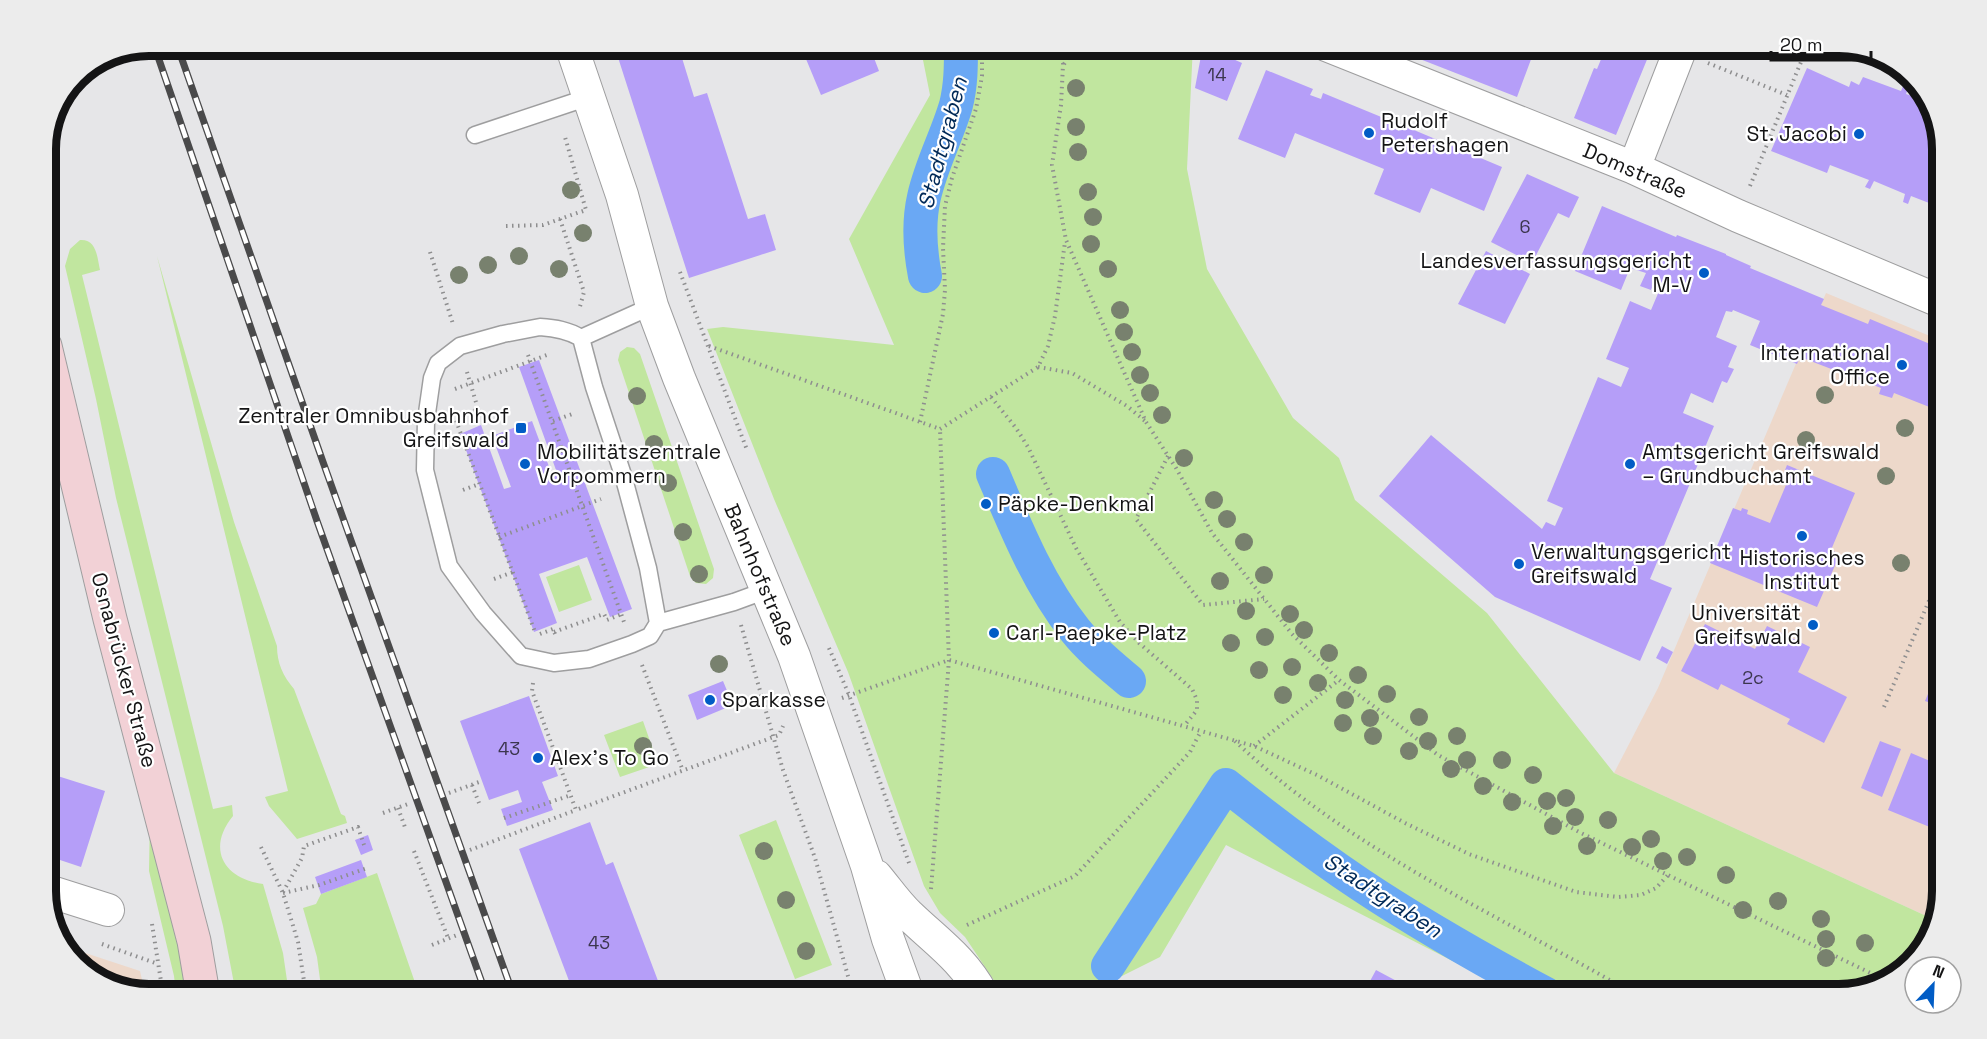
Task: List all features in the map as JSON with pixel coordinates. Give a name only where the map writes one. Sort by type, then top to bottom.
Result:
[{"type":"main road","name":"Osnabrücker Straße","points":[[56,392],[110,619],[194,942],[201,984]]},
{"type":"street","name":"Bahnhofstraße","points":[[575,56],[622,195],[652,306],[679,378],[794,656],[867,866],[903,984]]},
{"type":"street","name":"Domstraße","points":[[1354,56],[1634,168],[1738,216],[1931,297]]},
{"type":"street","points":[[1634,168],[1678,56]]},
{"type":"street","name":"Bahnhofstraße","points":[[867,866],[908,914],[956,956],[976,984]]},
{"type":"street","points":[[56,893],[108,910]]},
{"type":"lane","points":[[475,135],[589,97]]},
{"type":"lane","points":[[581,338],[652,306]]},
{"type":"lane","points":[[540,327],[557,328],[581,338],[594,387],[623,475],[648,568],[657,623],[650,636],[589,659],[554,663],[521,656],[483,613],[449,566],[425,470],[426,420],[432,378],[438,363],[460,346],[540,327]]},
{"type":"lane","points":[[657,623],[734,602],[767,590]]},
{"type":"path","points":[[920,422],[944,314],[945,206],[952,178],[976,109],[982,76],[982,56]]},
{"type":"path","points":[[1063,56],[1061,105],[1052,165],[1066,240],[1146,422],[1212,532],[1292,634],[1339,680],[1438,755],[1581,833],[1875,975]]},
{"type":"path","points":[[1063,66],[1070,56]]},
{"type":"path","points":[[1699,56],[1786,95]]},
{"type":"path","points":[[1738,216],[1803,56]]},
{"type":"path","points":[[506,226],[543,225],[586,210],[556,108]]},
{"type":"path","points":[[560,219],[584,292]]},
{"type":"path","points":[[940,429],[1038,367],[1048,346],[1066,240]]},
{"type":"path","points":[[430,252],[478,409],[455,418],[537,635],[553,629],[556,638]]},
{"type":"path","points":[[525,346],[632,644],[648,676],[683,771]]},
{"type":"path","points":[[709,346],[940,429]]},
{"type":"path","points":[[450,391],[549,354]]},
{"type":"path","points":[[1038,367],[1072,373],[1127,406],[1146,422]]},
{"type":"path","points":[[991,397],[1028,447],[1046,480],[1076,548],[1120,622],[1139,643],[1192,689],[1197,700],[1197,710],[1184,726]]},
{"type":"path","points":[[553,421],[576,413]]},
{"type":"path","points":[[931,894],[949,660],[940,429]]},
{"type":"path","points":[[1168,456],[1136,519],[1203,605],[1264,599]]},
{"type":"path","points":[[463,490],[479,484]]},
{"type":"path","points":[[499,537],[601,499]]},
{"type":"path","points":[[494,579],[513,572]]},
{"type":"path","points":[[1884,706],[1932,594]]},
{"type":"path","points":[[616,599],[624,596]]},
{"type":"path","points":[[734,602],[783,770],[815,858],[850,984]]},
{"type":"path","points":[[554,632],[604,614],[607,620],[622,614]]},
{"type":"path","points":[[535,660],[532,692],[576,810]]},
{"type":"path","points":[[913,873],[849,695],[949,660],[1254,746],[1317,775],[1405,823],[1469,854],[1576,892],[1618,897],[1641,895],[1656,888],[1668,875]]},
{"type":"path","points":[[1254,746],[1339,680]]},
{"type":"path","points":[[958,929],[1075,876],[1190,752],[1202,731]]},
{"type":"path","points":[[470,850],[773,737]]},
{"type":"path","points":[[1234,740],[1287,787],[1380,851],[1616,984]]},
{"type":"path","points":[[449,793],[482,781]]},
{"type":"path","points":[[472,785],[479,802]]},
{"type":"path","points":[[504,818],[571,795]]},
{"type":"path","points":[[383,813],[411,803]]},
{"type":"path","points":[[398,808],[406,830]]},
{"type":"path","points":[[283,893],[302,858],[304,846],[358,827],[364,845]]},
{"type":"path","points":[[261,847],[283,893],[298,942],[304,984]]},
{"type":"path","points":[[414,851],[448,938]]},
{"type":"path","points":[[283,893],[319,885],[367,868]]},
{"type":"path","points":[[432,945],[457,935]]},
{"type":"path","points":[[92,941],[158,964]]},
{"type":"shaded area","name":"Universität Greifswald","points":[[1826,293],[1931,337],[1932,891],[1927,917],[1614,773],[1658,688]]},
{"type":"shaded area","points":[[78,951],[140,971],[143,984],[124,980],[97,968]]},
{"type":"green space","points":[[922,56],[1192,56],[1187,169],[1207,269],[1293,418],[1339,458],[1355,500],[1487,613],[1614,773],[1927,917],[1916,942],[1900,960],[1885,971],[1851,983],[1497,984],[1226,845],[1160,957],[1106,984],[996,984],[965,937],[940,913],[924,886],[848,672],[774,499],[707,329],[723,327],[894,345],[849,239],[930,95]]},
{"type":"green space","points":[[80,240],[86,240],[93,246],[97,255],[100,270],[82,275],[213,809],[232,805],[233,816],[225,828],[220,851],[229,869],[238,876],[263,884],[283,953],[288,984],[234,984],[223,926],[116,498],[65,266],[70,249]]},
{"type":"green space","points":[[157,256],[234,522],[277,646],[279,664],[294,689],[341,814],[345,816],[347,823],[297,839],[269,806],[265,797],[288,791]]},
{"type":"green space","points":[[627,347],[634,348],[640,354],[714,569],[713,578],[706,584],[696,583],[690,576],[618,360],[620,352]]},
{"type":"green space","points":[[579,565],[592,600],[559,612],[546,577]]},
{"type":"green space","points":[[643,721],[658,764],[620,777],[604,735]]},
{"type":"green space","points":[[150,814],[192,984],[175,984],[149,871]]},
{"type":"green space","points":[[776,820],[832,965],[795,979],[739,835]]},
{"type":"green space","points":[[377,873],[416,984],[321,984],[317,957],[303,908],[316,904],[321,894]]},
{"type":"building","points":[[618,56],[681,56],[694,97],[707,93],[748,219],[765,214],[776,250],[689,278]]},
{"type":"building","points":[[805,56],[873,56],[879,71],[821,95]]},
{"type":"building","points":[[1201,56],[1233,56],[1233,59],[1242,63],[1227,101],[1195,88]]},
{"type":"building","points":[[1412,56],[1532,56],[1517,97]]},
{"type":"building","points":[[1602,56],[1648,56],[1616,135],[1574,118],[1594,68],[1597,69]]},
{"type":"building","name":"St. Jacobi","points":[[1807,68],[1849,87],[1851,81],[1859,85],[1863,77],[1901,91],[1904,84],[1908,88],[1906,94],[1916,98],[1922,107],[1930,130],[1931,204],[1911,196],[1908,204],[1903,202],[1905,194],[1874,181],[1870,189],[1865,187],[1869,180],[1830,165],[1827,173],[1771,151]]},
{"type":"building","points":[[1266,70],[1313,89],[1310,95],[1321,99],[1323,93],[1391,121],[1389,126],[1399,131],[1402,125],[1502,167],[1484,211],[1431,188],[1420,213],[1374,194],[1384,169],[1295,133],[1285,158],[1238,139]]},
{"type":"building","points":[[1527,174],[1579,197],[1569,218],[1558,213],[1532,263],[1491,242]]},
{"type":"building","points":[[1602,206],[1676,237],[1677,235],[1726,254],[1751,266],[1750,268],[1824,299],[1821,305],[1868,324],[1870,319],[1931,345],[1931,408],[1894,393],[1892,398],[1879,394],[1881,388],[1800,357],[1797,364],[1750,345],[1760,321],[1733,310],[1732,312],[1726,311],[1716,337],[1737,346],[1728,367],[1734,369],[1727,383],[1722,381],[1713,403],[1691,393],[1683,413],[1714,426],[1650,579],[1672,588],[1640,661],[1495,597],[1379,496],[1431,435],[1542,529],[1546,522],[1555,526],[1563,508],[1547,501],[1598,377],[1621,387],[1629,368],[1606,359],[1630,301],[1651,310],[1662,284],[1656,278],[1651,290],[1640,286],[1646,273],[1630,268],[1621,290],[1575,271]]},
{"type":"building","points":[[1486,251],[1530,274],[1505,324],[1458,304]]},
{"type":"building","points":[[539,360],[632,609],[610,617],[587,557],[539,574],[557,623],[534,632],[460,434],[481,425],[504,489],[511,487],[492,436],[532,421],[551,472],[556,470],[519,367]]},
{"type":"building","points":[[1787,465],[1855,493],[1831,550],[1840,554],[1817,607],[1710,563],[1733,508],[1741,511],[1742,508],[1748,510],[1747,514],[1770,523],[1786,485],[1780,483]]},
{"type":"building","points":[[1705,624],[1755,649],[1767,626],[1810,647],[1798,672],[1847,697],[1824,743],[1787,724],[1790,719],[1735,691],[1721,684],[1718,690],[1681,671]]},
{"type":"building","points":[[1662,646],[1673,652],[1667,664],[1656,658]]},
{"type":"building","name":"Sparkasse","points":[[723,681],[733,705],[697,720],[688,695]]},
{"type":"building","points":[[1932,685],[1932,703],[1925,701]]},
{"type":"building","points":[[529,696],[558,776],[542,782],[553,810],[507,826],[501,809],[522,802],[518,790],[489,800],[460,721]]},
{"type":"building","points":[[1880,741],[1901,749],[1882,797],[1861,788]]},
{"type":"building","points":[[1911,753],[1932,762],[1932,828],[1888,810]]},
{"type":"building","points":[[56,775],[105,791],[81,867],[56,859]]},
{"type":"building","points":[[590,822],[606,865],[613,862],[659,984],[570,984],[519,849]]},
{"type":"building","points":[[368,835],[373,850],[361,855],[355,840]]},
{"type":"building","points":[[361,860],[367,877],[321,894],[315,877]]},
{"type":"building","points":[[1376,970],[1402,984],[1368,984]]},
{"type":"waterway","name":"Stadtgraben","points":[[925,276],[920,236],[922,207],[927,185],[956,105],[961,56]]},
{"type":"waterway","name":"Stadtgraben","points":[[993,474],[1029,555],[1062,612],[1087,644],[1129,681]]},
{"type":"waterway","name":"Stadtgraben","points":[[1108,966],[1226,785],[1310,849],[1384,900],[1452,942],[1528,984]]},
{"type":"railway","points":[[158,56],[317,521],[482,984]]},
{"type":"railway","points":[[181,56],[509,984]]},
{"type":"place","name":"Rudolf Petershagen","points":[[1369,133]]},
{"type":"place","name":"St. Jacobi","points":[[1859,134]]},
{"type":"place","name":"Landesverfassungsgericht M-V","points":[[1704,273]]},
{"type":"place","name":"International Office","points":[[1902,365]]},
{"type":"place","name":"Zentraler Omnibusbahnhof Greifswald","points":[[521,428]]},
{"type":"place","name":"Mobilitätszentrale Vorpommern","points":[[525,464]]},
{"type":"place","name":"Amtsgericht Greifswald – Grundbuchamt","points":[[1630,464]]},
{"type":"place","name":"Päpke-Denkmal","points":[[986,504]]},
{"type":"place","name":"Historisches Institut","points":[[1802,536]]},
{"type":"place","name":"Verwaltungsgericht Greifswald","points":[[1519,564]]},
{"type":"place","name":"Universität Greifswald","points":[[1813,625]]},
{"type":"place","name":"Carl-Paepke-Platz","points":[[994,633]]},
{"type":"place","name":"Sparkasse","points":[[710,700]]},
{"type":"place","name":"Alex's To Go","points":[[538,758]]}]
